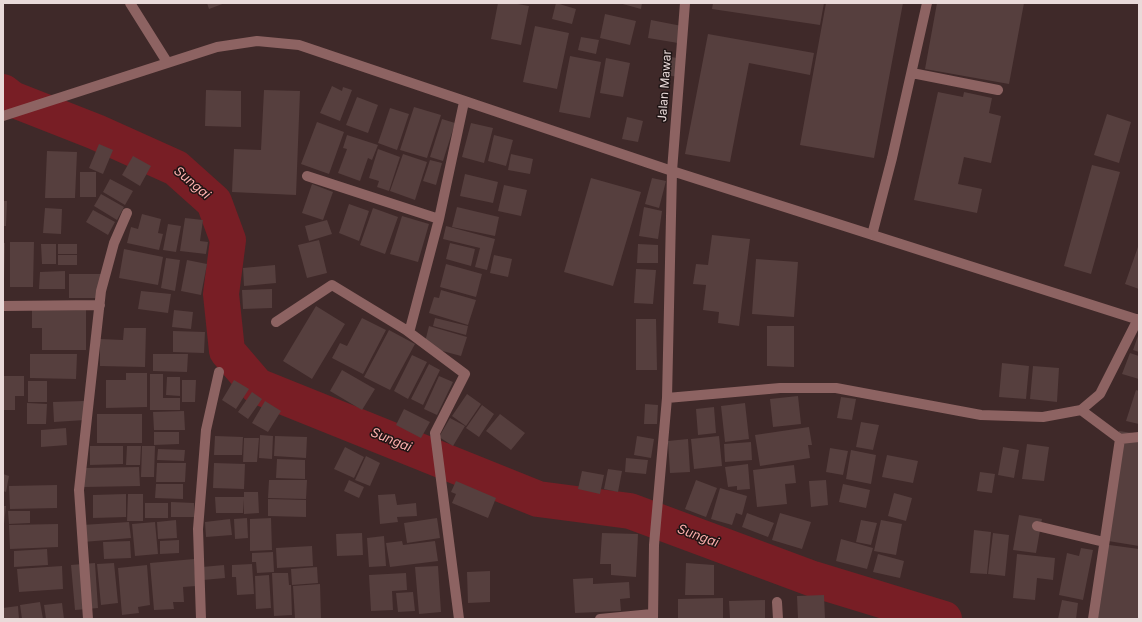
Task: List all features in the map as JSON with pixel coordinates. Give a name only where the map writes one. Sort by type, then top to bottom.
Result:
[{"type":"street","points":[[130,3],[167,62]]},
{"type":"street","name":"Jalan Mawar","points":[[653,617],[654,545],[667,398],[672,171],[685,3]]},
{"type":"street","points":[[872,235],[912,72],[927,3]]},
{"type":"street","points":[[5,116],[167,62],[217,47],[257,41],[299,45],[672,171],[1138,320],[1100,394],[1081,410],[1043,417],[981,415],[836,388],[780,388],[667,398]]},
{"type":"street","points":[[912,72],[998,90]]},
{"type":"street","points":[[406,330],[410,329],[439,219],[464,102]]},
{"type":"street","points":[[307,176],[439,219]]},
{"type":"street","points":[[88,619],[79,490],[102,291],[114,243],[127,213]]},
{"type":"street","points":[[276,322],[332,285],[406,330],[465,374],[434,433],[459,619]]},
{"type":"street","points":[[3,306],[100,305]]},
{"type":"street","points":[[201,619],[198,529],[206,430],[219,372]]},
{"type":"street","points":[[1081,410],[1120,439],[1139,437]]},
{"type":"street","points":[[1092,619],[1120,439]]},
{"type":"street","points":[[1037,526],[1104,542]]},
{"type":"street","points":[[778,602],[778,619]]},
{"type":"street","points":[[600,619],[653,617]]},
{"type":"building","points":[[207,3],[225,3],[209,9]]},
{"type":"building","points":[[498,3],[512,3],[529,6],[521,45],[491,39]]},
{"type":"building","points":[[556,3],[576,9],[572,24],[552,19]]},
{"type":"building","points":[[619,3],[642,3],[641,9]]},
{"type":"building","points":[[713,3],[824,3],[820,25],[712,9]]},
{"type":"building","points":[[826,3],[903,3],[874,158],[800,145]]},
{"type":"building","points":[[937,3],[1024,3],[1009,84],[925,69]]},
{"type":"building","points":[[605,14],[636,21],[630,45],[600,38]]},
{"type":"building","points":[[651,20],[687,27],[684,44],[648,38]]},
{"type":"building","points":[[535,26],[569,33],[557,89],[523,82]]},
{"type":"building","points":[[708,34],[814,53],[810,75],[749,63],[730,162],[685,154]]},
{"type":"building","points":[[581,37],[599,40],[596,54],[578,50]]},
{"type":"building","points":[[570,56],[601,62],[590,118],[559,112]]},
{"type":"building","points":[[663,56],[685,59],[682,77],[661,75]]},
{"type":"building","points":[[606,58],[630,63],[623,97],[600,93]]},
{"type":"building","points":[[332,86],[342,91],[343,87],[352,90],[340,121],[320,113]]},
{"type":"building","points":[[206,90],[241,91],[241,127],[205,126]]},
{"type":"building","points":[[264,90],[300,91],[296,195],[232,192],[234,149],[261,150]]},
{"type":"building","points":[[938,92],[963,97],[964,92],[992,98],[989,113],[1001,116],[991,163],[964,157],[958,184],[982,189],[977,213],[914,200]]},
{"type":"building","points":[[357,97],[378,105],[368,133],[346,125]]},
{"type":"building","points":[[414,107],[441,115],[427,158],[400,150]]},
{"type":"building","points":[[390,108],[409,114],[397,150],[378,143]]},
{"type":"building","points":[[1107,114],[1131,122],[1119,163],[1094,155]]},
{"type":"building","points":[[627,117],[643,121],[638,142],[622,139]]},
{"type":"building","points":[[442,119],[455,123],[443,161],[430,157]]},
{"type":"building","points":[[317,122],[344,132],[329,174],[301,164]]},
{"type":"building","points":[[471,123],[493,128],[484,163],[462,157]]},
{"type":"building","points":[[347,135],[378,145],[372,160],[368,158],[360,181],[338,173],[347,149],[343,148]]},
{"type":"building","points":[[494,135],[513,140],[506,166],[488,161]]},
{"type":"building","points":[[99,144],[113,150],[103,174],[89,168]]},
{"type":"building","points":[[378,149],[400,157],[389,191],[377,187],[379,181],[369,178]]},
{"type":"building","points":[[47,151],[77,152],[75,198],[45,198]]},
{"type":"building","points":[[403,154],[427,162],[415,200],[390,191]]},
{"type":"building","points":[[511,154],[533,159],[530,174],[508,170]]},
{"type":"building","points":[[133,156],[151,166],[140,186],[122,175]]},
{"type":"building","points":[[430,160],[442,163],[436,185],[423,181]]},
{"type":"building","points":[[1092,165],[1120,172],[1091,274],[1064,266]]},
{"type":"building","points":[[80,172],[96,172],[96,197],[80,197]]},
{"type":"building","points":[[465,174],[498,182],[493,203],[460,196]]},
{"type":"building","points":[[591,178],[641,192],[613,286],[564,272]]},
{"type":"building","points":[[652,178],[666,181],[659,208],[645,204]]},
{"type":"building","points":[[110,179],[133,191],[125,205],[103,192]]},
{"type":"building","points":[[312,184],[333,192],[323,220],[302,213]]},
{"type":"building","points":[[504,185],[527,190],[521,216],[498,211]]},
{"type":"building","points":[[101,194],[124,207],[117,220],[94,206]]},
{"type":"building","points":[[3,201],[7,201],[6,226],[3,226]]},
{"type":"building","points":[[349,204],[369,211],[359,241],[339,233]]},
{"type":"building","points":[[457,207],[499,217],[495,236],[452,227]]},
{"type":"building","points":[[644,207],[662,211],[658,239],[639,236]]},
{"type":"building","points":[[45,208],[62,209],[61,234],[43,233]]},
{"type":"building","points":[[373,208],[398,217],[385,254],[360,245]]},
{"type":"building","points":[[93,210],[115,222],[108,235],[86,222]]},
{"type":"building","points":[[142,214],[161,219],[158,233],[163,234],[159,250],[127,243],[131,227],[138,229]]},
{"type":"building","points":[[402,216],[429,224],[418,262],[390,254]]},
{"type":"building","points":[[185,218],[203,220],[200,241],[208,242],[206,254],[180,251]]},
{"type":"building","points":[[327,220],[332,234],[309,241],[305,226]]},
{"type":"building","points":[[168,224],[181,226],[176,252],[163,250]]},
{"type":"building","points":[[446,226],[495,239],[487,270],[475,267],[480,248],[443,239]]},
{"type":"building","points":[[712,235],[750,239],[739,326],[718,323],[719,312],[703,310],[706,285],[693,284],[696,264],[708,265]]},
{"type":"building","points":[[319,240],[327,273],[307,278],[298,245]]},
{"type":"building","points":[[10,242],[34,242],[33,287],[10,287]]},
{"type":"building","points":[[3,243],[5,243],[4,280],[3,280]]},
{"type":"building","points":[[450,243],[475,249],[471,266],[446,259]]},
{"type":"building","points":[[41,244],[56,244],[56,264],[42,264]]},
{"type":"building","points":[[58,244],[77,244],[77,254],[58,254]]},
{"type":"building","points":[[638,244],[658,245],[658,263],[637,263]]},
{"type":"building","points":[[1139,244],[1139,289],[1125,284]]},
{"type":"building","points":[[124,249],[163,257],[158,285],[119,278]]},
{"type":"building","points":[[58,255],[77,255],[77,265],[58,265]]},
{"type":"building","points":[[494,255],[512,259],[508,277],[490,273]]},
{"type":"building","points":[[166,258],[180,260],[175,291],[161,288]]},
{"type":"building","points":[[756,259],[798,262],[794,317],[752,314]]},
{"type":"building","points":[[187,260],[207,264],[201,295],[181,291]]},
{"type":"building","points":[[446,264],[482,274],[476,297],[440,287]]},
{"type":"building","points":[[275,265],[276,283],[244,286],[243,268]]},
{"type":"building","points":[[636,269],[656,270],[653,304],[634,303]]},
{"type":"building","points":[[65,271],[65,289],[39,289],[40,272]]},
{"type":"building","points":[[69,274],[101,274],[101,298],[69,298]]},
{"type":"building","points":[[272,289],[272,308],[243,309],[242,290]]},
{"type":"building","points":[[441,290],[476,300],[468,325],[429,313],[434,297],[439,298]]},
{"type":"building","points":[[141,291],[171,294],[168,313],[138,309]]},
{"type":"building","points":[[316,306],[345,324],[312,379],[283,361]]},
{"type":"building","points":[[32,309],[86,309],[86,350],[42,350],[42,328],[32,328]]},
{"type":"building","points":[[174,310],[193,312],[191,329],[172,327]]},
{"type":"building","points":[[362,318],[386,330],[363,374],[332,358],[340,343],[347,346]]},
{"type":"building","points":[[435,318],[468,326],[466,335],[433,326]]},
{"type":"building","points":[[636,319],[656,319],[657,370],[636,370]]},
{"type":"building","points":[[429,326],[467,337],[461,356],[424,346]]},
{"type":"building","points":[[767,326],[794,326],[794,367],[767,366]]},
{"type":"building","points":[[124,328],[146,328],[145,367],[100,366],[100,339],[123,340]]},
{"type":"building","points":[[389,330],[415,344],[390,390],[364,377]]},
{"type":"building","points":[[173,331],[205,332],[204,353],[173,352]]},
{"type":"building","points":[[1139,333],[1139,352],[1133,350]]},
{"type":"building","points":[[1130,353],[1139,356],[1139,379],[1122,374]]},
{"type":"building","points":[[30,354],[77,354],[76,379],[30,378]]},
{"type":"building","points":[[153,354],[188,354],[187,372],[153,371]]},
{"type":"building","points":[[412,355],[427,362],[408,399],[394,391]]},
{"type":"building","points":[[1002,363],[1029,366],[1026,399],[999,397]]},
{"type":"building","points":[[429,364],[440,370],[423,405],[411,399]]},
{"type":"building","points":[[1033,366],[1059,368],[1057,402],[1030,399]]},
{"type":"building","points":[[342,370],[375,389],[362,410],[330,391]]},
{"type":"building","points":[[126,373],[147,373],[147,407],[106,408],[106,380],[126,380]]},
{"type":"building","points":[[150,374],[163,374],[163,398],[180,398],[180,410],[150,410]]},
{"type":"building","points":[[3,376],[24,376],[24,396],[15,396],[15,410],[3,410]]},
{"type":"building","points":[[439,376],[453,382],[437,415],[424,409]]},
{"type":"building","points":[[167,377],[180,377],[180,396],[166,395]]},
{"type":"building","points":[[182,380],[196,380],[195,402],[182,402]]},
{"type":"building","points":[[234,380],[249,389],[236,409],[222,400]]},
{"type":"building","points":[[28,381],[47,381],[47,402],[28,402]]},
{"type":"building","points":[[1136,390],[1139,391],[1139,424],[1126,421]]},
{"type":"building","points":[[252,392],[262,399],[248,419],[238,412]]},
{"type":"building","points":[[467,394],[481,404],[466,426],[452,416]]},
{"type":"building","points":[[798,396],[801,424],[773,427],[770,399]]},
{"type":"building","points":[[841,397],[856,399],[852,420],[837,418]]},
{"type":"building","points":[[84,401],[85,420],[54,422],[53,402]]},
{"type":"building","points":[[265,401],[281,411],[268,432],[252,423]]},
{"type":"building","points":[[27,403],[47,404],[46,424],[27,424]]},
{"type":"building","points":[[745,403],[749,439],[725,442],[721,406]]},
{"type":"building","points":[[645,404],[658,405],[657,424],[644,424]]},
{"type":"building","points":[[482,405],[494,414],[479,437],[466,428]]},
{"type":"building","points":[[714,407],[716,433],[698,435],[696,409]]},
{"type":"building","points":[[404,409],[430,422],[421,438],[396,425]]},
{"type":"building","points":[[184,411],[185,430],[154,430],[153,412]]},
{"type":"building","points":[[97,414],[142,414],[142,443],[97,443]]},
{"type":"building","points":[[500,414],[525,433],[511,450],[486,431]]},
{"type":"building","points":[[450,418],[465,426],[453,446],[439,437]]},
{"type":"building","points":[[861,422],[879,425],[873,450],[856,447]]},
{"type":"building","points":[[809,427],[812,445],[808,445],[810,458],[760,466],[755,435]]},
{"type":"building","points":[[66,428],[67,445],[41,447],[41,430]]},
{"type":"building","points":[[1119,431],[1139,434],[1139,546],[1102,540]]},
{"type":"building","points":[[154,432],[179,432],[179,444],[154,445]]},
{"type":"building","points":[[260,435],[273,436],[272,459],[259,458]]},
{"type":"building","points":[[215,436],[243,437],[242,455],[214,455]]},
{"type":"building","points":[[275,436],[307,437],[306,458],[274,456]]},
{"type":"building","points":[[637,436],[654,439],[651,458],[634,455]]},
{"type":"building","points":[[719,436],[722,466],[694,469],[691,439]]},
{"type":"building","points":[[244,438],[259,438],[257,462],[243,462]]},
{"type":"building","points":[[688,439],[690,472],[670,473],[668,441]]},
{"type":"building","points":[[751,442],[752,460],[725,462],[724,444]]},
{"type":"building","points":[[1027,444],[1049,447],[1044,481],[1022,479]]},
{"type":"building","points":[[90,446],[123,446],[123,464],[90,465]]},
{"type":"building","points":[[127,446],[141,446],[140,465],[126,465]]},
{"type":"building","points":[[142,446],[155,446],[154,477],[141,477]]},
{"type":"building","points":[[345,447],[364,457],[354,478],[334,469]]},
{"type":"building","points":[[1003,447],[1019,450],[1014,478],[998,475]]},
{"type":"building","points":[[830,448],[848,451],[843,475],[826,472]]},
{"type":"building","points":[[158,449],[185,450],[184,461],[157,460]]},
{"type":"building","points":[[851,450],[876,455],[871,484],[846,479]]},
{"type":"building","points":[[887,455],[918,461],[913,483],[882,477]]},
{"type":"building","points":[[366,456],[380,463],[370,486],[355,480]]},
{"type":"building","points":[[626,458],[648,460],[646,474],[625,472]]},
{"type":"building","points":[[277,459],[305,460],[305,479],[276,478]]},
{"type":"building","points":[[157,463],[186,463],[185,482],[156,482]]},
{"type":"building","points":[[214,463],[245,464],[244,489],[213,488]]},
{"type":"building","points":[[748,464],[750,489],[737,490],[737,486],[728,487],[725,467]]},
{"type":"building","points":[[794,465],[796,483],[785,484],[787,504],[757,507],[753,470]]},
{"type":"building","points":[[139,467],[140,486],[84,487],[84,468]]},
{"type":"building","points":[[608,469],[622,471],[618,492],[604,489]]},
{"type":"building","points":[[582,471],[604,475],[600,494],[578,489]]},
{"type":"building","points":[[980,472],[995,474],[992,493],[977,491]]},
{"type":"building","points":[[3,474],[9,476],[6,492],[3,491]]},
{"type":"building","points":[[269,480],[307,480],[306,499],[268,498]]},
{"type":"building","points":[[349,480],[364,487],[359,498],[344,491]]},
{"type":"building","points":[[696,480],[717,488],[706,517],[685,509]]},
{"type":"building","points":[[826,480],[828,505],[811,507],[809,481]]},
{"type":"building","points":[[456,481],[496,498],[488,518],[452,503],[456,494],[451,492]]},
{"type":"building","points":[[156,484],[183,484],[183,499],[155,498]]},
{"type":"building","points":[[843,484],[870,490],[866,508],[839,502]]},
{"type":"building","points":[[57,485],[57,508],[10,509],[9,486]]},
{"type":"building","points":[[720,488],[747,496],[742,515],[736,513],[732,525],[711,519]]},
{"type":"building","points":[[244,492],[258,492],[259,513],[244,514],[244,499],[243,513],[216,513],[215,497],[244,497]]},
{"type":"building","points":[[894,493],[912,498],[906,521],[888,516]]},
{"type":"building","points":[[126,494],[126,517],[93,518],[93,495]]},
{"type":"building","points":[[128,494],[143,494],[143,521],[127,521]]},
{"type":"building","points":[[395,494],[397,505],[416,503],[417,516],[397,517],[398,522],[380,524],[378,495]]},
{"type":"building","points":[[268,499],[306,500],[306,517],[268,516]]},
{"type":"building","points":[[171,502],[194,503],[194,517],[171,517]]},
{"type":"building","points":[[145,503],[168,503],[168,518],[145,518]]},
{"type":"building","points":[[3,506],[6,506],[4,524],[3,524]]},
{"type":"building","points":[[8,511],[30,511],[30,523],[9,524]]},
{"type":"building","points":[[747,513],[774,523],[768,537],[742,527]]},
{"type":"building","points":[[780,513],[811,522],[802,549],[772,540]]},
{"type":"building","points":[[1019,515],[1042,519],[1036,553],[1013,550]]},
{"type":"building","points":[[247,518],[248,538],[235,539],[234,519]]},
{"type":"building","points":[[271,518],[272,550],[250,551],[250,519]]},
{"type":"building","points":[[437,518],[440,538],[407,543],[404,523]]},
{"type":"building","points":[[230,519],[232,535],[206,537],[205,522]]},
{"type":"building","points":[[176,520],[177,538],[158,539],[157,522]]},
{"type":"building","points":[[861,520],[877,523],[871,545],[856,542]]},
{"type":"building","points":[[881,520],[902,524],[896,555],[874,551]]},
{"type":"building","points":[[129,522],[131,538],[83,542],[82,525]]},
{"type":"building","points":[[155,522],[158,554],[135,556],[132,524]]},
{"type":"building","points":[[58,524],[58,547],[10,549],[9,525]]},
{"type":"building","points":[[974,530],[991,532],[987,574],[970,573]]},
{"type":"building","points":[[362,533],[363,555],[337,556],[336,534]]},
{"type":"building","points":[[602,533],[638,534],[636,577],[611,575],[611,564],[600,564]]},
{"type":"building","points":[[993,533],[1009,535],[1005,576],[988,574]]},
{"type":"building","points":[[384,536],[386,566],[369,567],[367,538]]},
{"type":"building","points":[[841,539],[873,548],[867,569],[836,561]]},
{"type":"building","points":[[179,540],[179,553],[160,554],[160,541]]},
{"type":"building","points":[[130,541],[131,558],[104,559],[103,542]]},
{"type":"building","points":[[402,541],[403,545],[435,541],[438,561],[390,567],[386,543]]},
{"type":"building","points":[[1102,544],[1139,549],[1138,619],[1091,619]]},
{"type":"building","points":[[312,546],[313,566],[277,568],[276,548]]},
{"type":"building","points":[[1081,548],[1093,550],[1083,600],[1059,595],[1067,553],[1079,556]]},
{"type":"building","points":[[47,549],[48,565],[14,567],[14,551]]},
{"type":"building","points":[[273,552],[274,572],[257,573],[256,562],[252,562],[252,553]]},
{"type":"building","points":[[878,554],[904,561],[900,578],[873,572]]},
{"type":"building","points":[[1017,554],[1055,558],[1053,580],[1037,578],[1035,600],[1013,598]]},
{"type":"building","points":[[194,559],[196,586],[183,587],[184,602],[173,602],[174,609],[154,610],[150,563]]},
{"type":"building","points":[[95,563],[98,608],[75,610],[71,565]]},
{"type":"building","points":[[114,563],[118,603],[101,605],[97,564]]},
{"type":"building","points":[[686,563],[714,565],[714,595],[685,595]]},
{"type":"building","points":[[252,564],[254,594],[237,595],[236,577],[232,577],[232,565]]},
{"type":"building","points":[[147,565],[150,605],[138,607],[139,613],[122,615],[118,568]]},
{"type":"building","points":[[224,565],[225,578],[203,580],[202,567]]},
{"type":"building","points":[[62,566],[63,589],[19,592],[17,569]]},
{"type":"building","points":[[438,566],[441,612],[419,614],[415,567]]},
{"type":"building","points":[[317,567],[318,583],[292,585],[291,569]]},
{"type":"building","points":[[490,571],[490,602],[468,603],[467,572]]},
{"type":"building","points":[[272,573],[288,573],[289,585],[291,585],[292,615],[274,616]]},
{"type":"building","points":[[406,573],[407,590],[392,591],[393,610],[371,611],[369,575]]},
{"type":"building","points":[[269,575],[271,608],[256,609],[255,576]]},
{"type":"building","points":[[593,578],[593,584],[629,582],[630,598],[620,599],[621,611],[575,613],[573,579]]},
{"type":"building","points":[[320,584],[321,619],[295,619],[293,586]]},
{"type":"building","points":[[413,592],[415,611],[398,612],[396,593]]},
{"type":"building","points":[[824,595],[825,619],[798,619],[797,596]]},
{"type":"building","points":[[723,598],[723,619],[678,619],[678,599]]},
{"type":"building","points":[[765,600],[765,619],[730,619],[729,601]]},
{"type":"building","points":[[1062,600],[1078,603],[1076,619],[1058,619]]},
{"type":"building","points":[[40,602],[43,619],[22,619],[20,605]]},
{"type":"building","points":[[62,603],[64,619],[46,619],[44,605]]},
{"type":"building","points":[[18,606],[19,619],[3,619],[3,608]]},
{"type":"waterway","name":"Sungai","points":[[3,92],[12,99],[96,132],[176,168],[214,202],[228,240],[221,294],[227,351],[257,386],[538,499],[630,511],[813,579],[944,619]]}]
